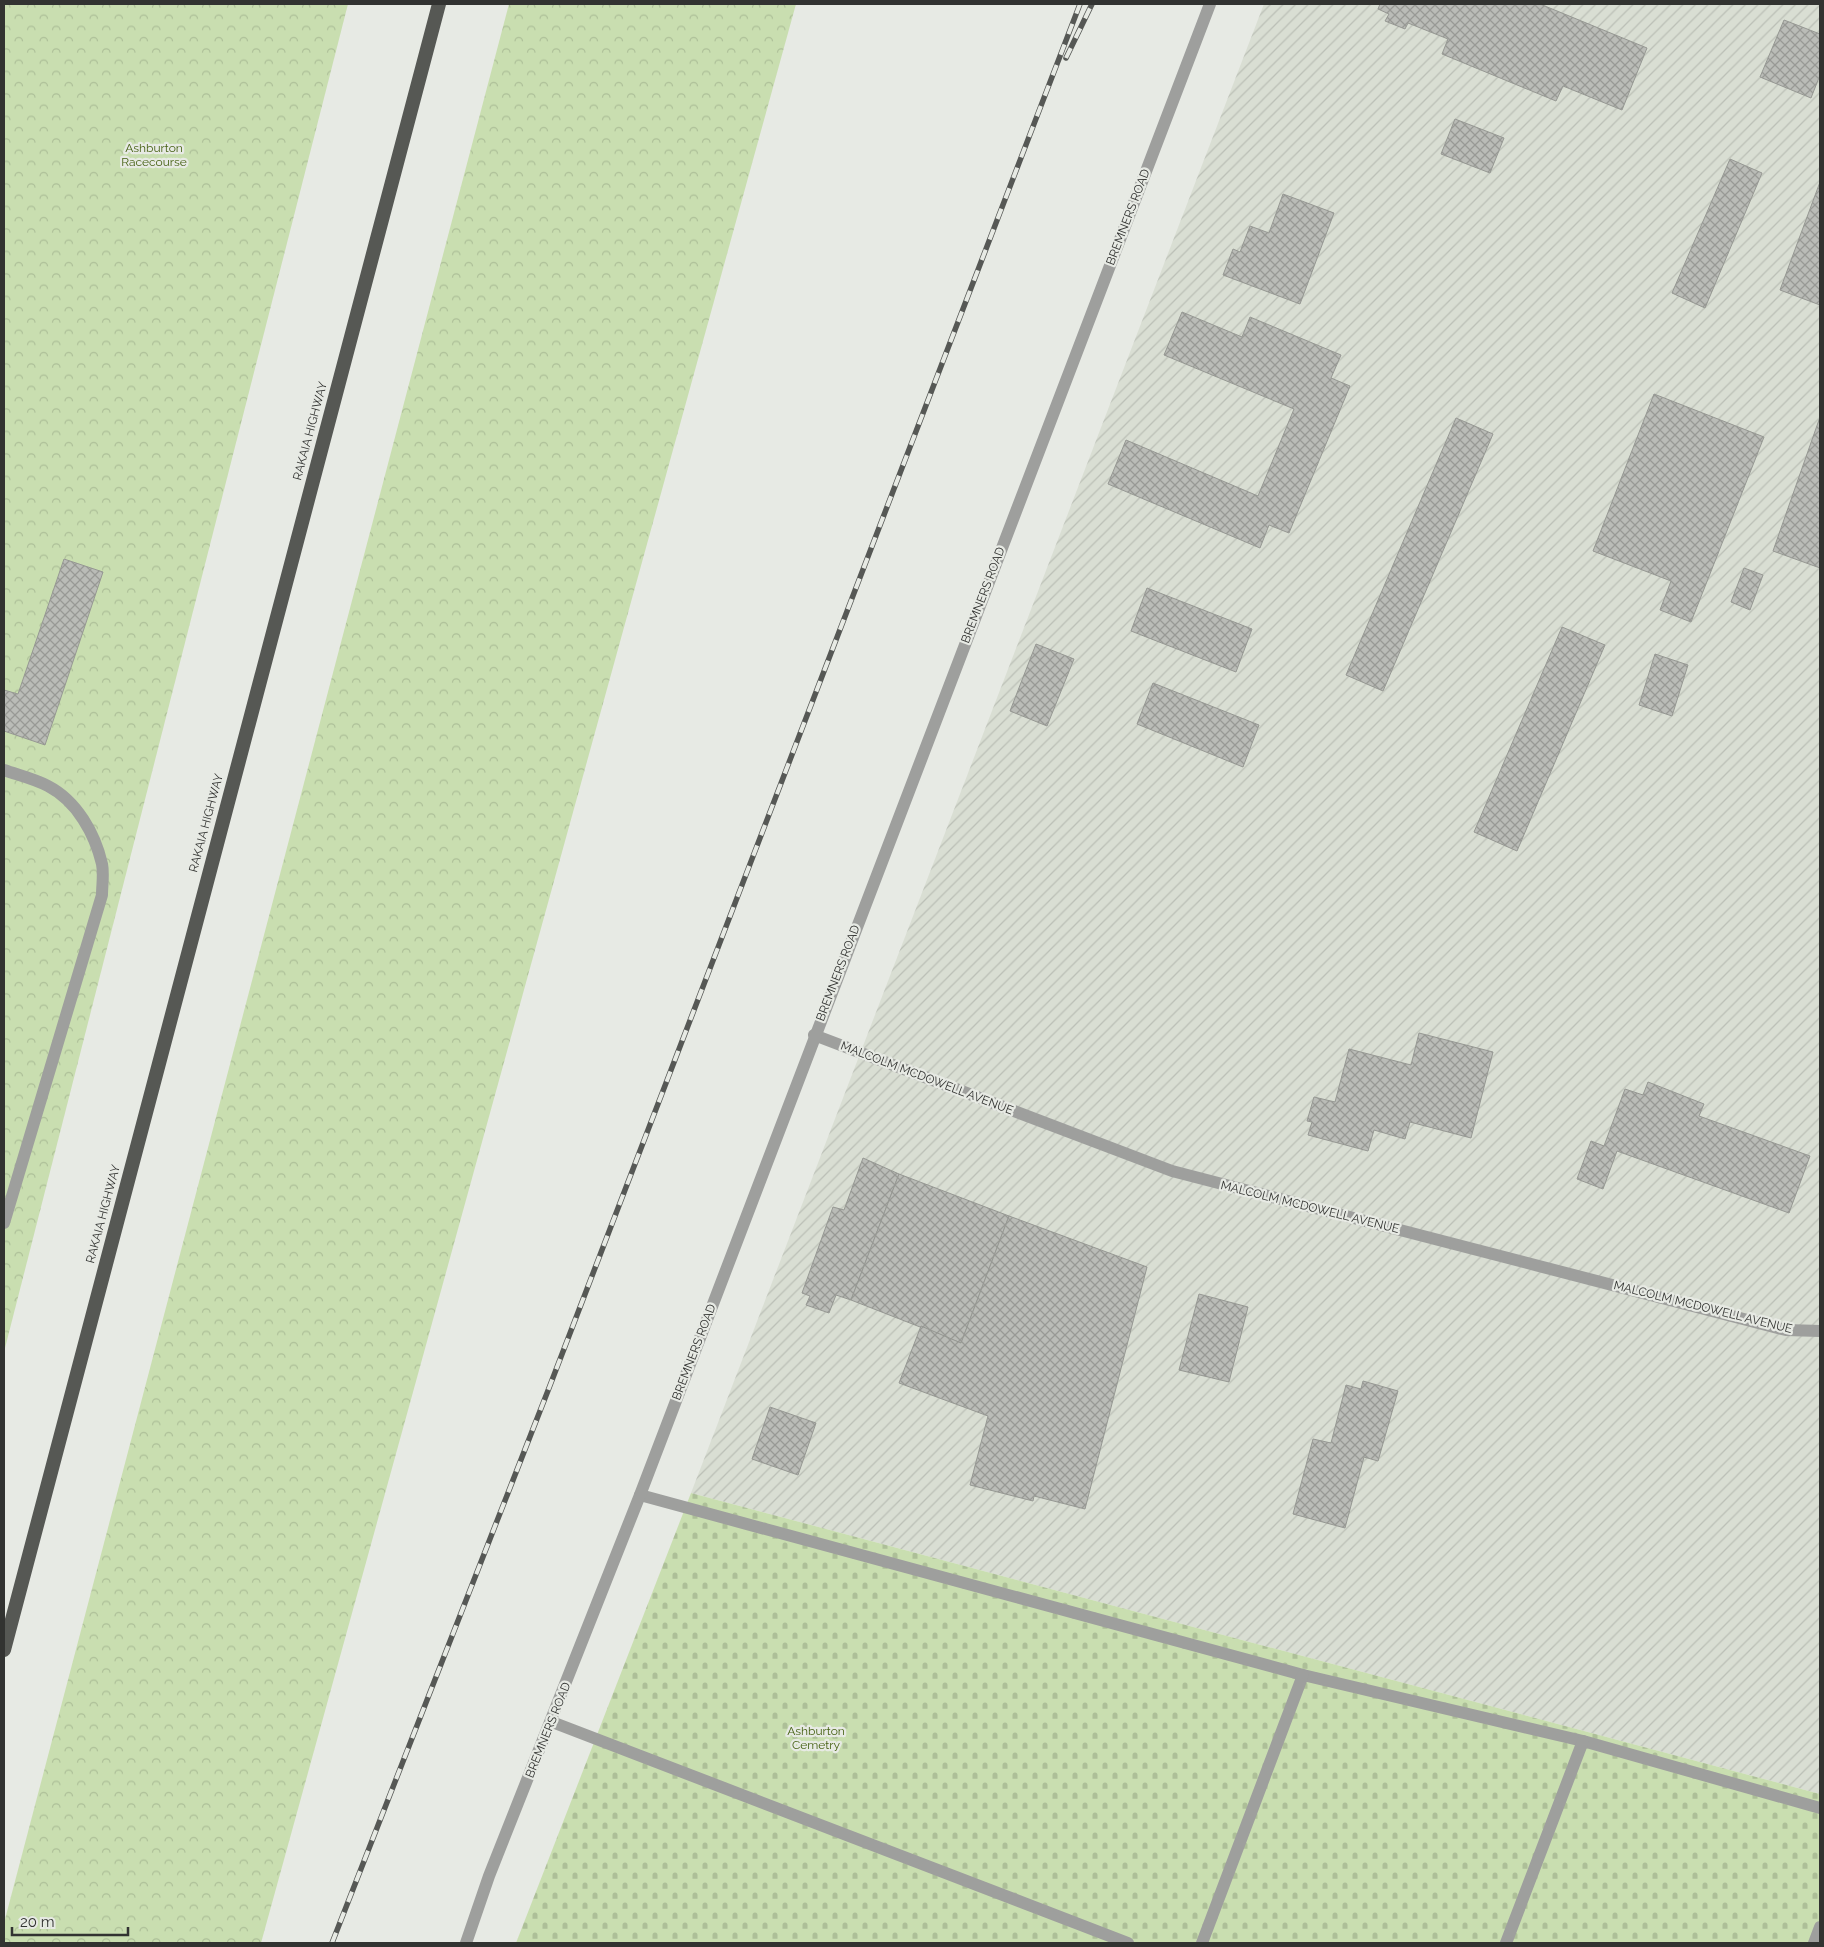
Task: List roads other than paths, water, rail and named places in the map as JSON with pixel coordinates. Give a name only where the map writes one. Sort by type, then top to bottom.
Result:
[{"type":"highway","name":"RAKAIA HIGHWAY","points":[[4,1650],[439,4]]},
{"type":"street","name":"BREMNERS ROAD","points":[[466,1943],[489,1876],[552,1722],[640,1495],[814,1034],[1210,4]]},
{"type":"street","points":[[4,770],[48,786],[63,796],[81,815],[94,838],[102,866],[102,895],[4,1223]]},
{"type":"street","name":"MALCOLM MCDOWELL AVENUE","points":[[814,1034],[1172,1171],[1786,1330],[1820,1331]]},
{"type":"street","points":[[640,1495],[1303,1675],[1582,1741],[1820,1808]]},
{"type":"street","points":[[1202,1943],[1303,1675]]},
{"type":"street","points":[[552,1722],[1128,1943]]},
{"type":"street","points":[[1506,1943],[1582,1741]]},
{"type":"street","points":[[1814,1943],[1820,1926]]},
{"type":"railway","points":[[332,1943],[549,1388],[1080,4]]},
{"type":"railway","points":[[1066,58],[1092,4]]},
{"type":"park label","name":"Ashburton Racecourse","points":[[154,155]]},
{"type":"park label","name":"Ashburton Cemetry","points":[[816,1738]]}]
